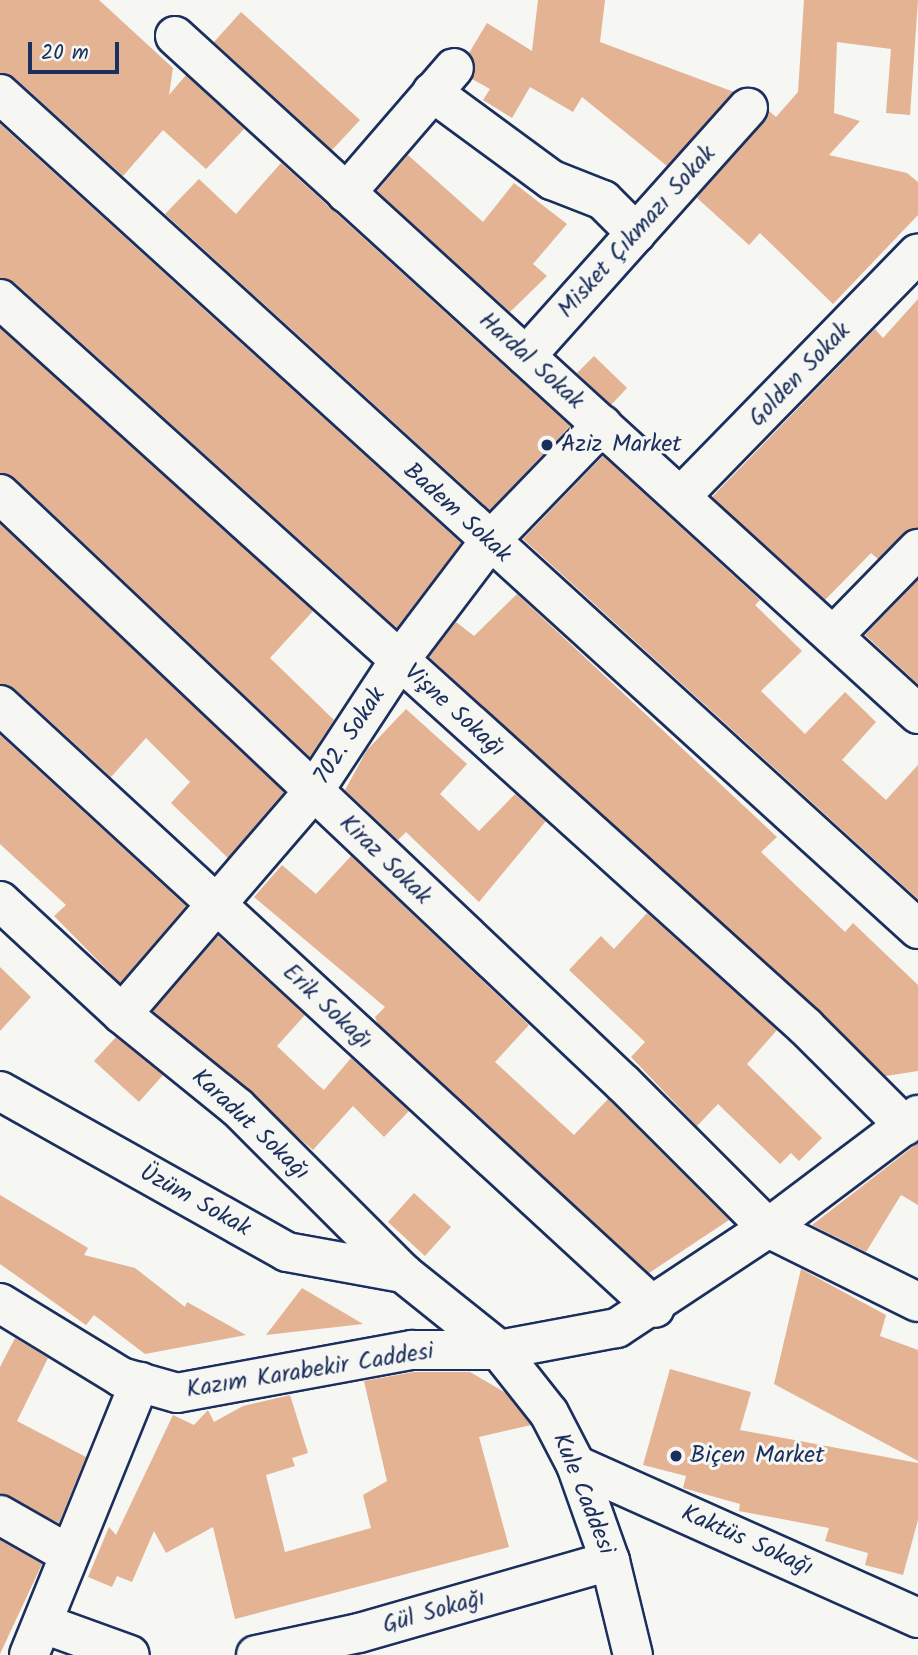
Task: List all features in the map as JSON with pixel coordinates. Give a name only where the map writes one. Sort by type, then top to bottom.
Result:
[{"type":"street","name":"Hardal Sokak","points":[[175,36],[918,714]]},
{"type":"street","points":[[346,193],[443,80],[552,180],[603,200],[636,233]]},
{"type":"street","name":"Badem Sokak","points":[[0,94],[489,542],[918,929]]},
{"type":"street","name":"Misket Çıkmazı Sokak","points":[[526,356],[748,108]]},
{"type":"street","name":"Golden Sokak","points":[[681,496],[918,253]]},
{"type":"street","name":"Vişne Sokağı","points":[[0,299],[399,662],[911,1120]]},
{"type":"street","name":"702. Sokak","points":[[122,1014],[218,906],[313,792],[399,662],[489,542],[602,425]]},
{"type":"street","name":"Kiraz Sokak","points":[[0,494],[768,1228],[918,1302]]},
{"type":"street","points":[[833,636],[918,549]]},
{"type":"street","name":"Erik Sokağı","points":[[0,705],[654,1308]]},
{"type":"street","name":"Karadut Sokağı","points":[[0,901],[122,1014],[237,1107],[403,1273],[499,1350]]},
{"type":"street","name":"Üzüm Sokak","points":[[0,1091],[287,1252],[403,1273]]},
{"type":"street","name":"Kazım Karabekir Caddesi","points":[[0,1303],[121,1377],[177,1393],[412,1350],[499,1350],[617,1328],[654,1308],[768,1228],[911,1120]]},
{"type":"street","name":"Kule Caddesi","points":[[499,1350],[549,1413],[576,1465],[610,1561],[633,1655]]},
{"type":"street","points":[[130,1655],[37,1639],[67,1553],[140,1382]]},
{"type":"street","name":"Kaktüs Sokağı","points":[[576,1465],[918,1618]]},
{"type":"street","points":[[0,1515],[67,1553]]},
{"type":"street","name":"Gül Sokağı","points":[[256,1655],[359,1633],[610,1561]]},
{"type":"building","points":[[0,0],[99,0],[173,68],[169,95],[186,75],[244,129],[206,169],[163,130],[123,176],[15,78],[0,73]]},
{"type":"building","points":[[538,0],[605,0],[600,42],[734,92],[667,166],[582,97],[573,112],[530,87],[512,118],[483,100],[490,89],[472,79],[469,53],[487,23],[532,51]]},
{"type":"building","points":[[804,0],[918,0],[910,115],[886,113],[891,49],[837,42],[834,113],[860,121],[829,155],[907,173],[918,182],[918,215],[833,304],[760,233],[749,245],[697,198],[769,111],[776,117],[798,92]]},
{"type":"building","points":[[241,12],[360,120],[332,150],[214,42]]},
{"type":"building","points":[[0,124],[461,543],[397,628],[15,283],[0,278]]},
{"type":"building","points":[[408,155],[483,222],[514,183],[567,224],[533,264],[547,276],[510,312],[377,191]]},
{"type":"building","points":[[281,163],[570,426],[490,510],[165,214],[199,179],[236,214]]},
{"type":"building","points":[[918,299],[918,528],[878,559],[871,553],[825,600],[712,497],[875,329],[883,338]]},
{"type":"building","points":[[0,328],[313,611],[270,658],[334,720],[310,757],[15,478],[0,473]]},
{"type":"building","points":[[594,356],[627,388],[611,405],[577,373]]},
{"type":"building","points":[[603,456],[760,600],[755,605],[802,651],[761,691],[805,734],[845,692],[876,722],[842,760],[886,800],[918,765],[918,899],[523,539]]},
{"type":"building","points":[[0,524],[284,792],[228,858],[171,803],[190,782],[146,738],[111,777],[15,689],[0,684]]},
{"type":"building","points":[[918,580],[918,684],[865,635]]},
{"type":"building","points":[[517,594],[777,837],[761,852],[845,932],[853,923],[918,985],[918,1071],[886,1076],[429,657],[456,622],[474,636]]},
{"type":"building","points":[[406,709],[467,764],[440,794],[479,831],[515,794],[546,821],[479,902],[406,832],[398,840],[345,790],[367,750]]},
{"type":"building","points":[[0,735],[186,906],[120,983],[54,916],[66,905],[0,844]]},
{"type":"building","points":[[351,856],[529,1025],[495,1062],[574,1135],[608,1099],[729,1220],[649,1273],[378,1024],[375,1017],[385,1007],[254,897],[282,865],[316,894]]},
{"type":"building","points":[[647,913],[777,1030],[747,1064],[822,1138],[799,1161],[791,1153],[780,1164],[718,1104],[697,1126],[631,1057],[645,1042],[569,970],[601,936],[614,949]]},
{"type":"building","points":[[218,936],[305,1015],[277,1046],[318,1085],[324,1090],[351,1058],[409,1111],[384,1137],[353,1106],[313,1150],[153,1011]]},
{"type":"building","points":[[0,967],[31,997],[0,1031]]},
{"type":"building","points":[[116,1037],[163,1075],[139,1102],[94,1061]]},
{"type":"building","points":[[918,1143],[918,1205],[901,1195],[866,1252],[812,1225]]},
{"type":"building","points":[[414,1193],[451,1227],[425,1256],[388,1222]]},
{"type":"building","points":[[0,1195],[88,1248],[84,1255],[135,1268],[185,1307],[187,1302],[246,1335],[145,1354],[94,1315],[86,1325],[0,1264]]},
{"type":"building","points":[[801,1269],[886,1315],[880,1336],[918,1350],[918,1461],[774,1384]]},
{"type":"building","points":[[302,1288],[363,1324],[266,1335]]},
{"type":"building","points":[[15,1338],[48,1358],[17,1421],[86,1457],[59,1523],[0,1493],[0,1367]]},
{"type":"building","points":[[670,1369],[751,1392],[740,1430],[918,1463],[918,1520],[903,1575],[865,1565],[868,1553],[825,1541],[829,1528],[739,1511],[740,1504],[683,1488],[686,1476],[643,1465]]},
{"type":"building","points":[[414,1372],[470,1372],[506,1393],[531,1425],[479,1437],[509,1547],[235,1619],[213,1527],[166,1553],[154,1531],[132,1582],[117,1576],[112,1587],[88,1577],[109,1527],[116,1535],[173,1415],[194,1425],[208,1410],[214,1422],[243,1406],[290,1395],[308,1453],[292,1458],[295,1466],[266,1475],[285,1552],[371,1528],[363,1495],[387,1481],[364,1381]]},
{"type":"building","points":[[0,1540],[42,1564],[0,1654]]},
{"type":"place","name":"Aziz Market","points":[[547,445]]},
{"type":"place","name":"Biçen Market","points":[[676,1456]]}]
